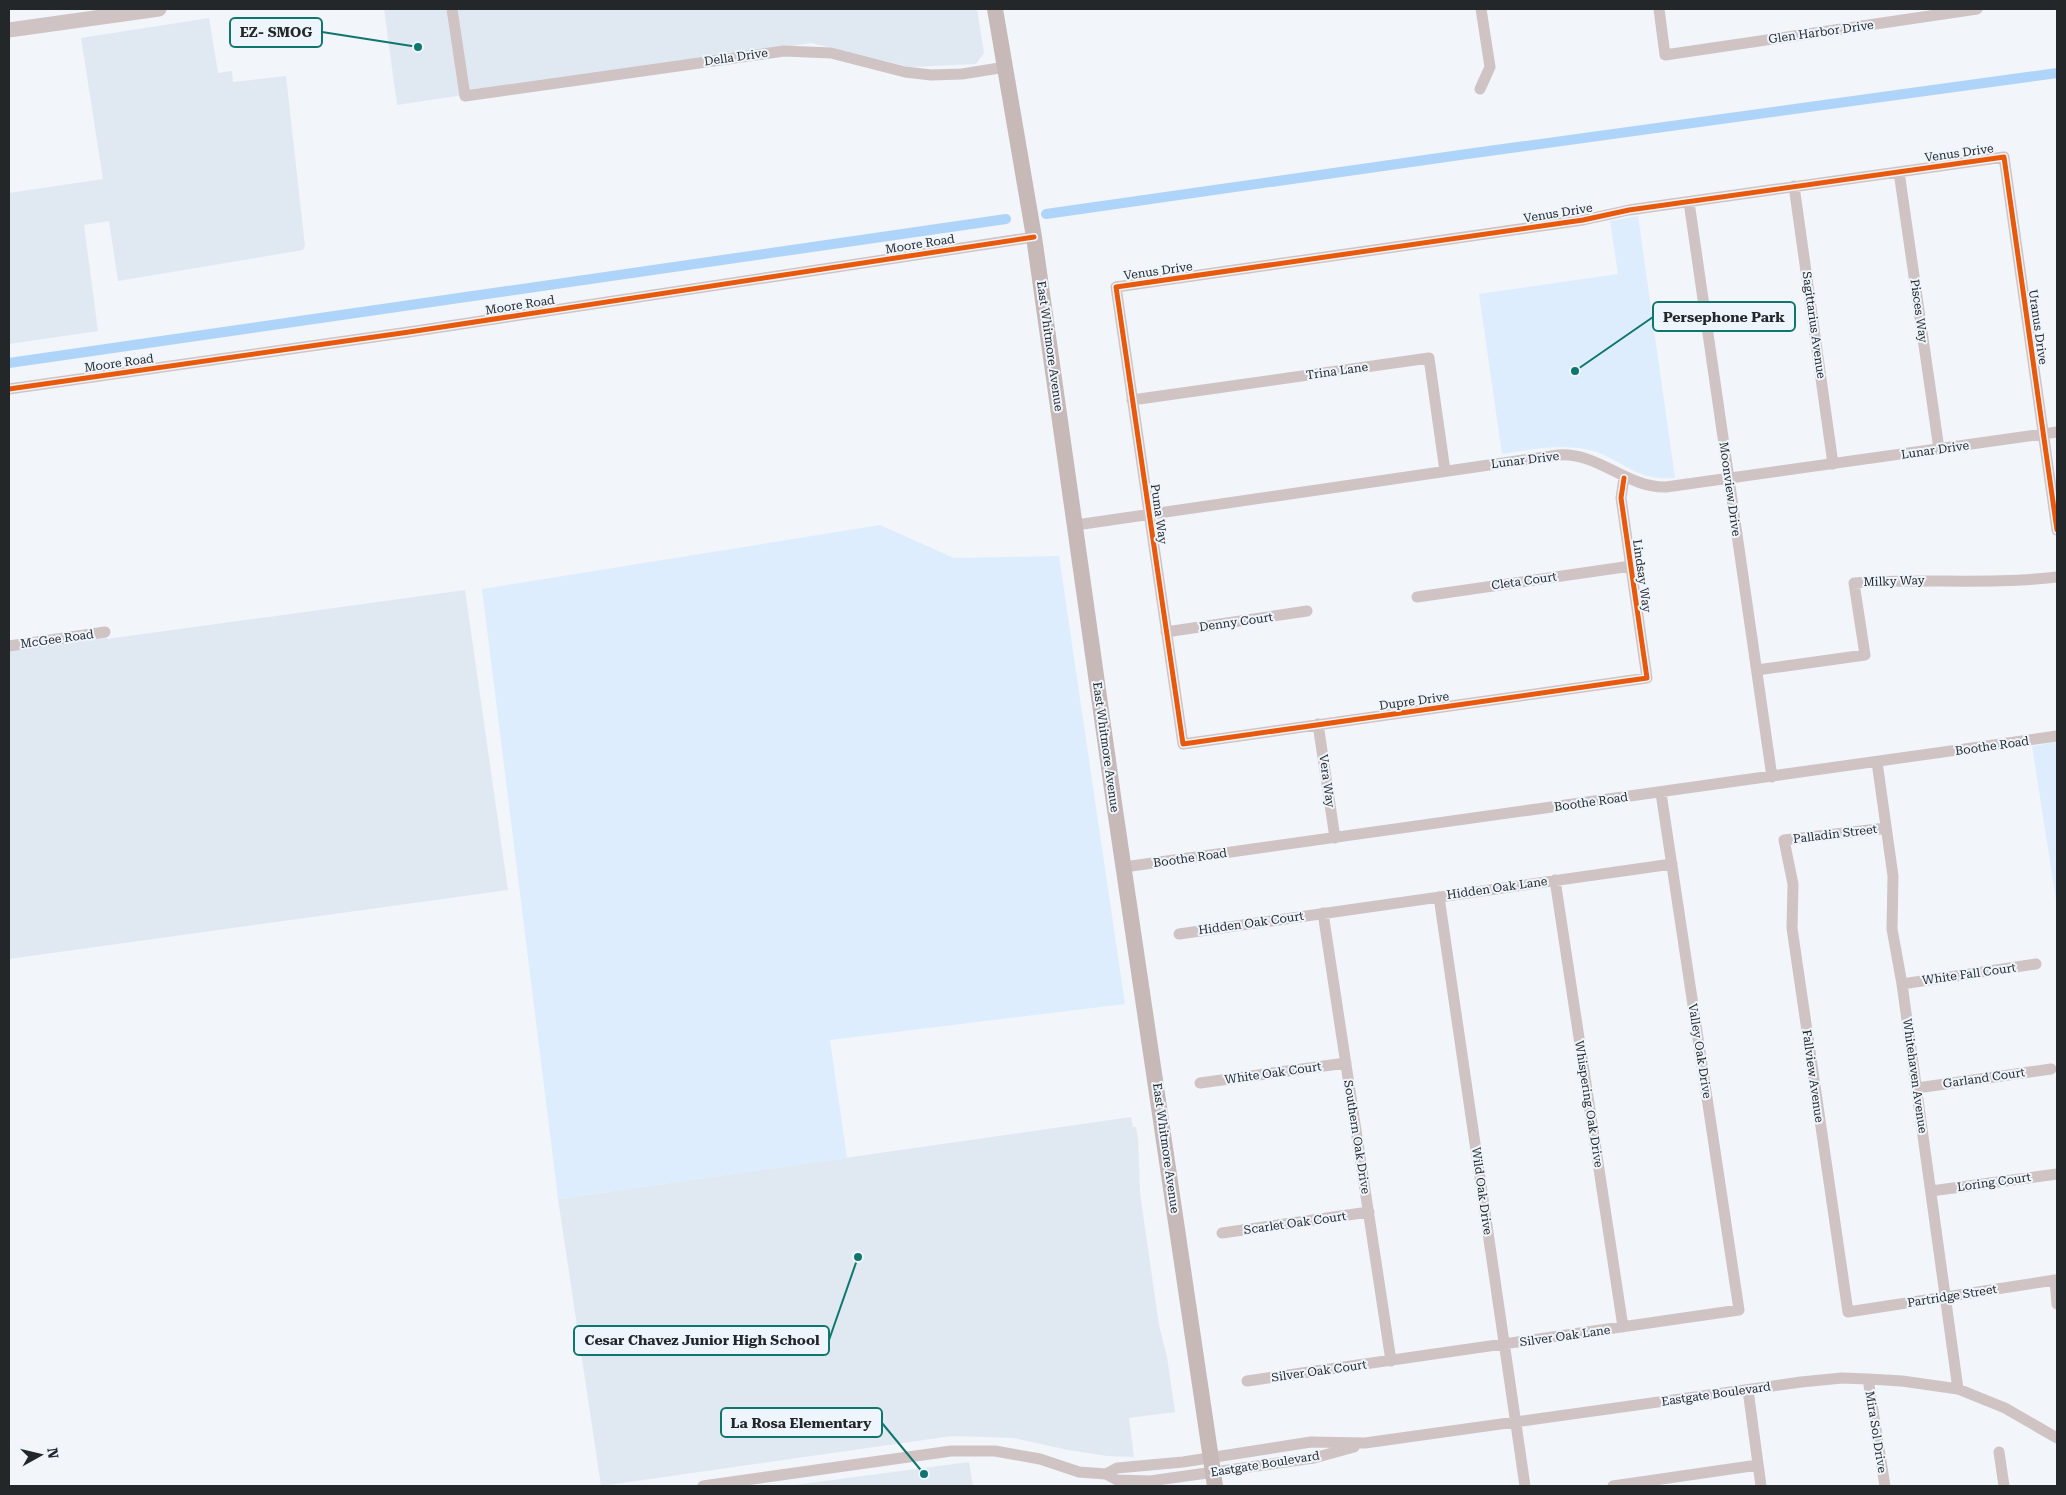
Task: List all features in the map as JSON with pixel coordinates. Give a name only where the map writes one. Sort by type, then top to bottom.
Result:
[{"type":"main road","name":"East Whitmore Avenue","points":[[994,9],[1006,67],[1034,237],[1213,1472]]},
{"type":"street","points":[[9,30],[159,9]]},
{"type":"street","name":"Della Drive","points":[[452,9],[465,96],[784,51],[831,53],[905,72],[931,76],[962,74],[1006,67]]},
{"type":"street","points":[[1480,89],[1490,67],[1481,9]]},
{"type":"street","name":"Glen Harbor Drive","points":[[1659,9],[1665,55],[1977,9]]},
{"type":"street","name":"Venus Drive","points":[[1116,287],[1574,221],[1629,210],[2004,157]]},
{"type":"street","name":"Uranus Drive","points":[[2004,157],[2057,530]]},
{"type":"street","name":"Pisces Way","points":[[1898,172],[1939,449]]},
{"type":"street","name":"Sagittarius Avenue","points":[[1794,186],[1833,464]]},
{"type":"street","name":"Moonview Drive","points":[[1689,202],[1772,777]]},
{"type":"street","name":"Moore Road","points":[[9,389],[399,334],[1034,237]]},
{"type":"street","name":"Puma Way","points":[[1116,287],[1182,744]]},
{"type":"street","name":"Trina Lane","points":[[1132,400],[1428,358],[1445,471]]},
{"type":"street","name":"Lunar Drive","points":[[1076,524],[1558,455],[1571,455],[1595,461],[1624,478],[1644,485],[1659,487],[1729,479],[2057,432]]},
{"type":"street","name":"Lindsay Way","points":[[1624,478],[1620,496],[1647,678]]},
{"type":"street","name":"Cleta Court","points":[[1417,597],[1631,566]]},
{"type":"street","name":"Milky Way","points":[[1757,670],[1865,655],[1854,583],[1923,580],[1988,582],[2057,577]]},
{"type":"street","name":"Denny Court","points":[[1166,632],[1307,611]]},
{"type":"street","name":"McGee Road","points":[[9,646],[105,632]]},
{"type":"street","name":"Dupre Drive","points":[[1182,744],[1647,678]]},
{"type":"street","name":"Vera Way","points":[[1318,724],[1335,838]]},
{"type":"street","name":"Boothe Road","points":[[1124,867],[2057,736]]},
{"type":"street","name":"Whitehaven Avenue","points":[[1877,762],[1893,876],[1892,929],[1917,1088],[1958,1389]]},
{"type":"street","name":"Valley Oak Drive","points":[[1661,792],[1740,1310]]},
{"type":"street","name":"Palladin Street","points":[[1784,840],[1886,828]]},
{"type":"street","name":"Fallview Avenue","points":[[1784,840],[1793,884],[1792,928],[1848,1312]]},
{"type":"street","name":"Hidden Oak Lane","points":[[1323,913],[1672,864]]},
{"type":"street","name":"Whispering Oak Drive","points":[[1555,880],[1623,1327]]},
{"type":"street","name":"Wild Oak Drive","points":[[1439,897],[1525,1486]]},
{"type":"street","name":"Hidden Oak Court","points":[[1179,934],[1323,913]]},
{"type":"street","name":"Southern Oak Drive","points":[[1323,913],[1391,1361]]},
{"type":"street","name":"White Fall Court","points":[[1902,984],[2036,964]]},
{"type":"street","name":"White Oak Court","points":[[1200,1083],[1346,1063]]},
{"type":"street","name":"Garland Court","points":[[1917,1088],[2051,1069]]},
{"type":"street","name":"Loring Court","points":[[1931,1191],[2057,1174]]},
{"type":"street","name":"Scarlet Oak Court","points":[[1222,1233],[1369,1212]]},
{"type":"street","name":"Partridge Street","points":[[1848,1312],[2056,1280],[2057,1304]]},
{"type":"street","name":"Silver Oak Lane","points":[[1391,1361],[1740,1310]]},
{"type":"street","name":"Silver Oak Court","points":[[1247,1381],[1391,1361]]},
{"type":"street","name":"Eastgate Boulevard","points":[[1106,1474],[1117,1468],[1213,1472],[1311,1442],[1365,1443],[1817,1380],[1868,1378],[1958,1389],[2005,1408],[2057,1438]]},
{"type":"street","name":"Mira Sol Drive","points":[[1868,1378],[1885,1486]]},
{"type":"street","points":[[1748,1390],[1761,1486]]},
{"type":"street","name":"Eastgate Boulevard","points":[[703,1486],[951,1451],[995,1451],[1040,1459],[1079,1472],[1106,1474],[1117,1480],[1150,1481],[1314,1458],[1365,1443]]},
{"type":"street","points":[[1999,1452],[2004,1486]]},
{"type":"street","points":[[1613,1486],[1644,1484],[1758,1465]]},
{"type":"shaded area","points":[[384,9],[977,9],[984,53],[976,64],[910,67],[811,43],[397,105]]},
{"type":"shaded area","points":[[209,18],[218,73],[232,71],[233,82],[286,76],[305,246],[303,250],[118,281],[109,221],[84,225],[98,331],[9,344],[9,193],[103,179],[81,38]]},
{"type":"shaded area","points":[[1638,216],[1675,478],[1661,478],[1639,473],[1611,458],[1578,448],[1545,448],[1502,454],[1479,294],[1618,274],[1610,221]]},
{"type":"shaded area","points":[[880,525],[954,558],[1059,556],[1125,1004],[830,1040],[847,1158],[558,1199],[482,589]]},
{"type":"shaded area","points":[[465,590],[508,890],[9,959],[9,646],[105,632],[107,639]]},
{"type":"shaded area","points":[[2057,742],[2057,906],[2032,746]]},
{"type":"shaded area","points":[[1131,1117],[1133,1127],[1136,1127],[1138,1139],[1140,1193],[1159,1325],[1167,1357],[1175,1412],[1129,1418],[1134,1457],[1107,1456],[1068,1450],[1014,1438],[952,1436],[601,1486],[558,1199]]},
{"type":"shaded area","points":[[969,1462],[973,1486],[787,1486]]},
{"type":"waterway","points":[[1046,214],[2057,73]]},
{"type":"waterway","points":[[9,363],[1006,219]]},
{"type":"cycle path","points":[[1624,478],[1621,498],[1647,678],[1183,744],[1116,287],[1583,220],[1629,210],[2004,157],[2057,530]]},
{"type":"cycle path","points":[[9,389],[409,332],[1034,237]]},
{"type":"place","name":"EZ- SMOG","points":[[418,47]]},
{"type":"place","name":"Persephone Park","points":[[1575,371]]},
{"type":"place","name":"Cesar Chavez Junior High School","points":[[858,1257]]},
{"type":"place","name":"La Rosa Elementary","points":[[924,1474]]}]
